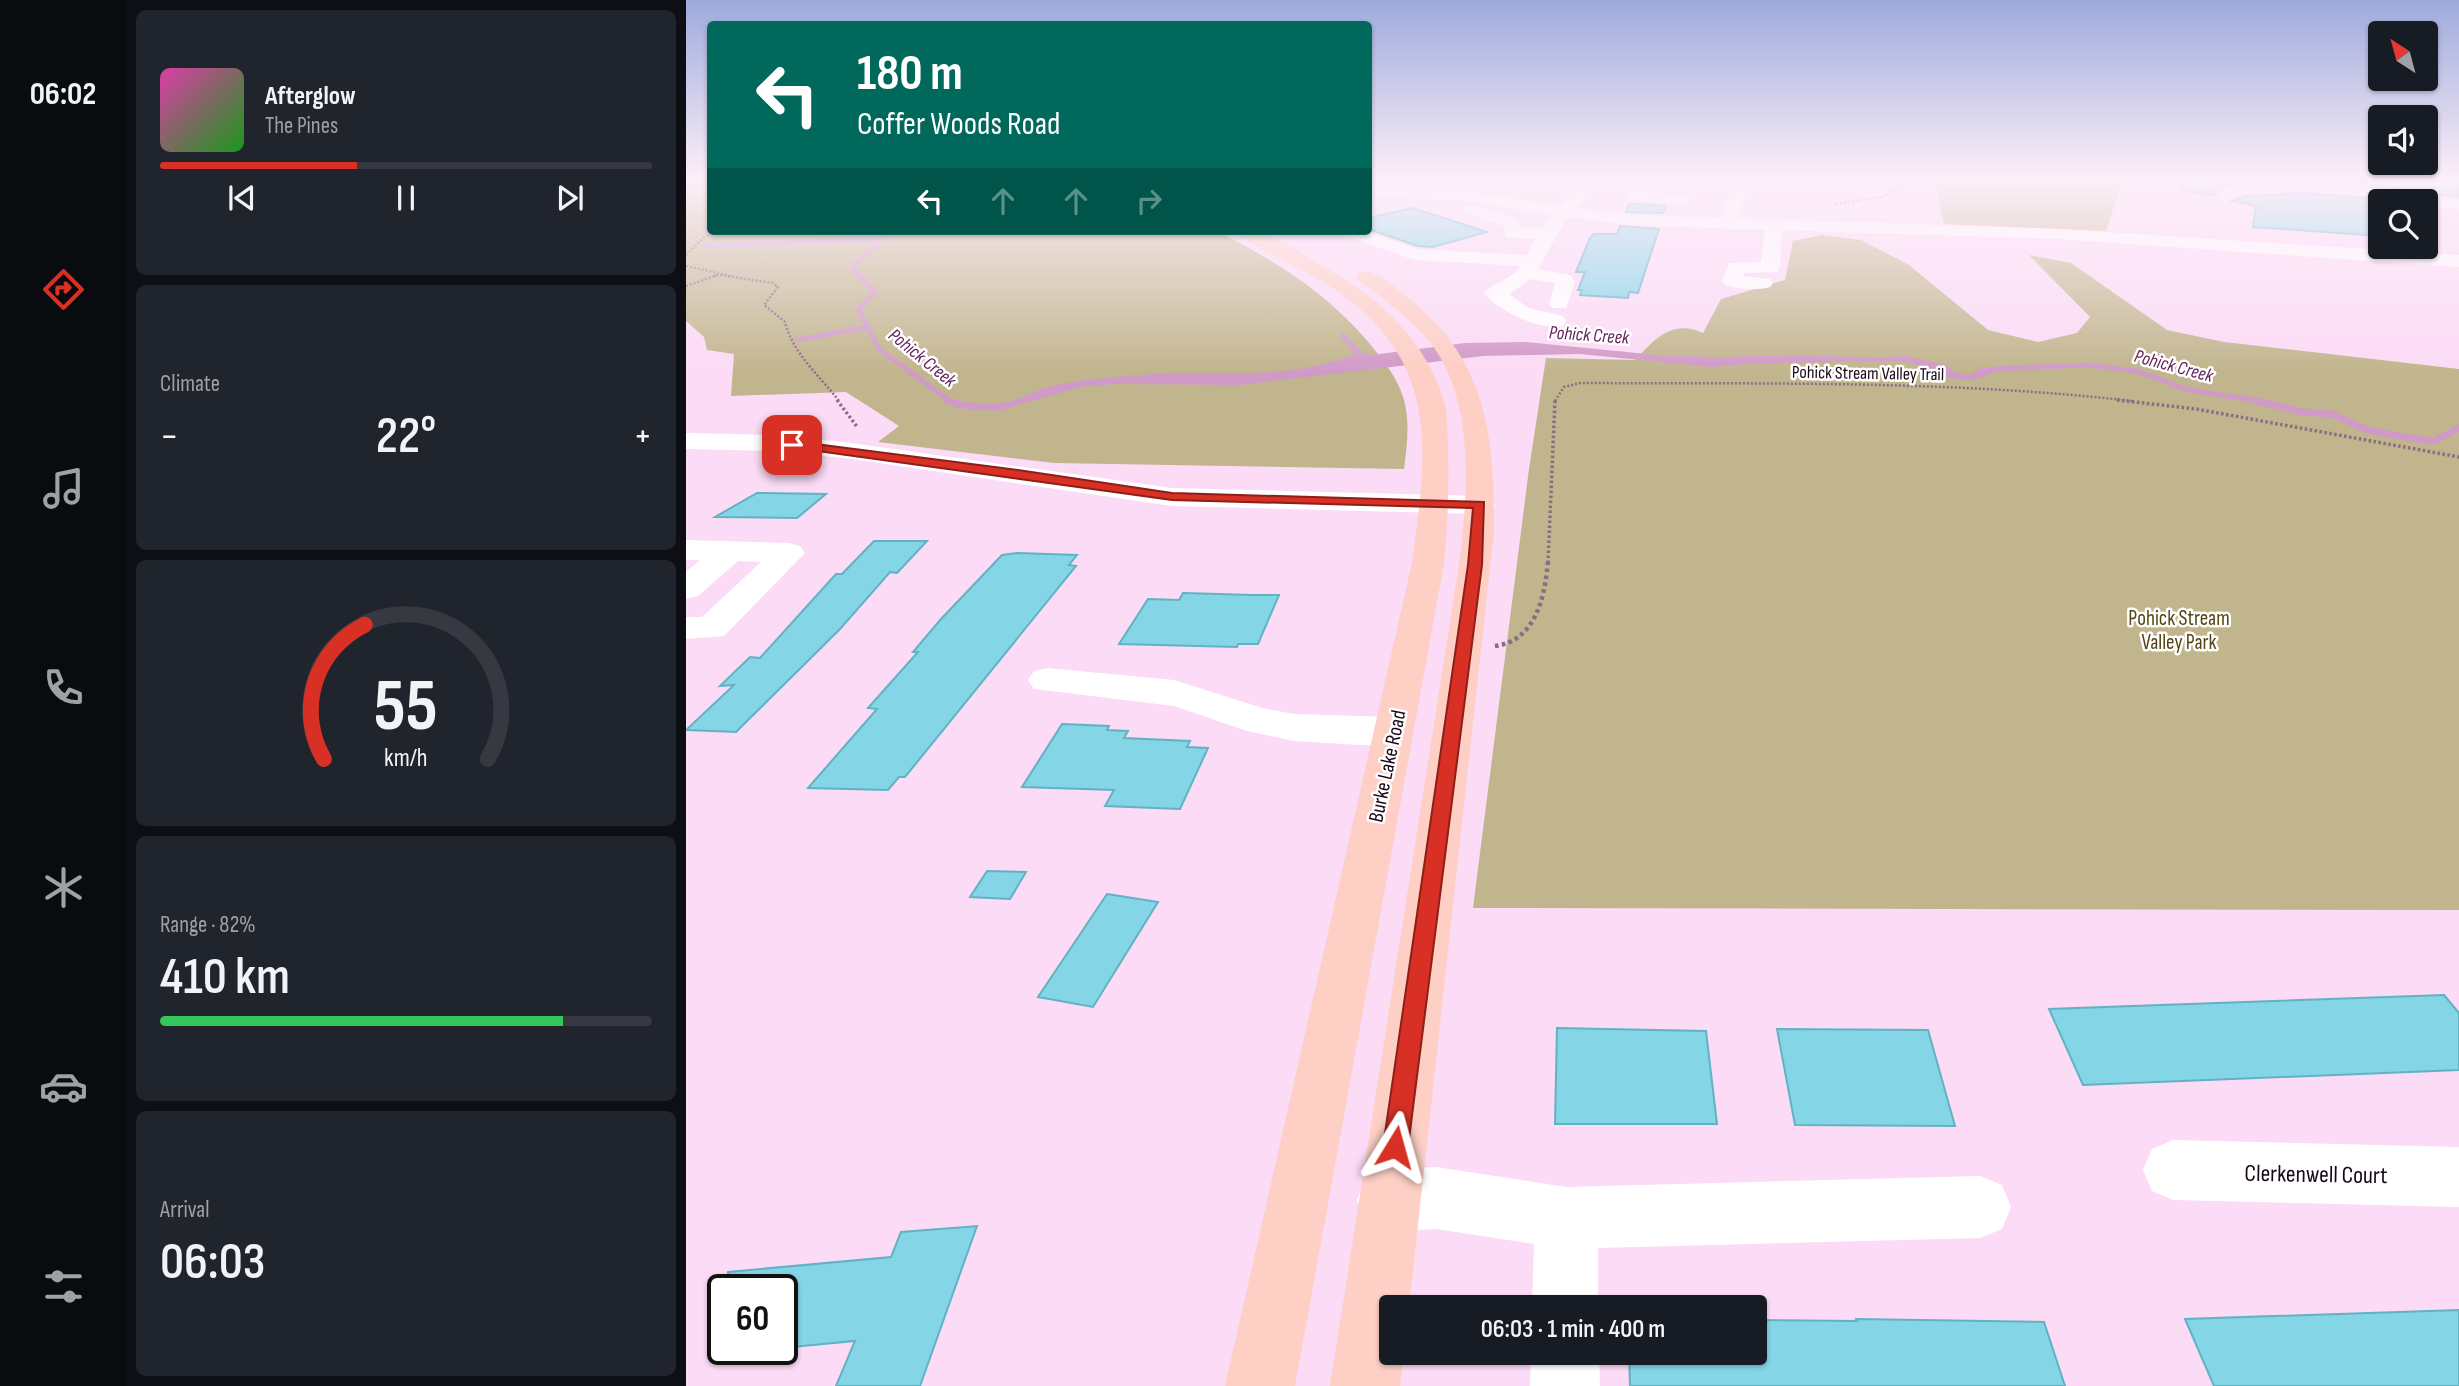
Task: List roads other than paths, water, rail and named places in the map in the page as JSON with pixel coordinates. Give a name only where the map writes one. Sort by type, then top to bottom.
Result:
[{"type":"main road","name":"Burke Lake Road","points":[[1268,244],[1352,291],[1383,318],[1422,371],[1475,565],[1365,1386]]},
{"type":"main road","name":"Burke Lake Road","points":[[1260,1386],[1428,563],[1457,505],[1478,431],[1473,406],[1458,366],[1420,317],[1363,275],[1302,244]]},
{"type":"street","points":[[1386,244],[1416,254],[1537,255]]},
{"type":"street","points":[[1493,244],[1507,251],[1537,255]]},
{"type":"street","points":[[1525,244],[1537,255],[1563,279],[1565,282],[1557,313],[1521,312],[1494,292],[1517,284],[1537,255],[1544,244]]},
{"type":"street","points":[[1763,283],[1732,281],[1736,267],[1770,268],[1773,244]]},
{"type":"street","points":[[2209,244],[2459,261]]},
{"type":"street","points":[[686,441],[832,448],[1172,497],[1457,505]]},
{"type":"street","points":[[686,468],[726,441]]},
{"type":"street","points":[[686,550],[789,554],[711,628],[686,628]]},
{"type":"street","points":[[686,589],[729,552]]},
{"type":"street","points":[[1047,680],[1149,688],[1200,699],[1257,720],[1285,727],[1342,733],[1394,731]]},
{"type":"street","name":"Clerkenwell Court","points":[[2173,1170],[2459,1177]]},
{"type":"street","points":[[1388,1200],[1436,1198],[1566,1218],[1980,1207]]},
{"type":"street","points":[[1565,1295],[1566,1218]]},
{"type":"street","points":[[1565,1365],[1565,1386]]},
{"type":"waterway","points":[[705,246],[764,244]]},
{"type":"waterway","name":"Pohick Creek","points":[[860,276],[852,268],[877,244]]},
{"type":"waterway","name":"Pohick Creek","points":[[858,275],[875,292],[858,309],[879,349],[950,401]]},
{"type":"waterway","points":[[797,340],[867,327]]},
{"type":"waterway","name":"Pohick Creek","points":[[1994,369],[2085,365],[2137,371],[2188,390],[2261,401]]},
{"type":"waterway","name":"Pohick Creek","points":[[946,400],[960,404]]},
{"type":"waterway","name":"Pohick Creek","points":[[2254,400],[2303,412],[2332,414],[2367,430],[2416,439],[2434,441],[2459,428]]},
{"type":"park label","name":"Pohick Stream Valley Park","points":[[2179,630]]}]
